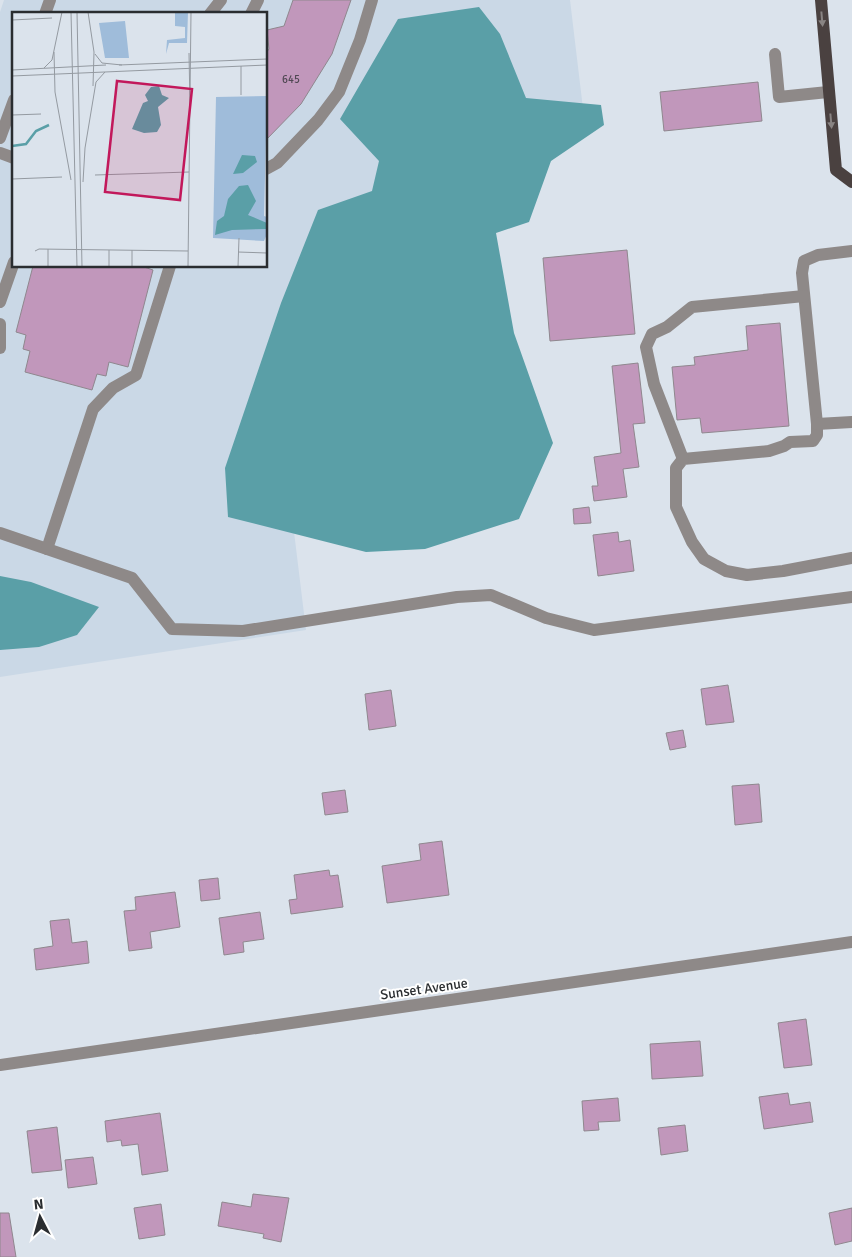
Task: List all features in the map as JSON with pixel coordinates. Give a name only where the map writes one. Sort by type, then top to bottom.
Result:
[{"type":"main road","points":[[820,0],[836,170],[852,182]]},
{"type":"street","points":[[46,12],[50,0]]},
{"type":"street","points":[[212,12],[221,0]]},
{"type":"street","points":[[252,12],[258,0]]},
{"type":"street","points":[[268,168],[277,163],[318,120],[338,92],[360,40],[372,0]]},
{"type":"street","points":[[775,54],[779,97],[828,92]]},
{"type":"street","points":[[0,138],[12,105]]},
{"type":"street","points":[[0,153],[12,157]]},
{"type":"street","points":[[852,251],[818,255],[804,261],[802,273],[817,424],[817,435],[813,441],[790,442],[769,451],[683,459],[676,468],[676,507],[692,542],[704,559],[726,571],[747,575],[783,571],[852,558]]},
{"type":"street","points":[[0,302],[12,268]]},
{"type":"street","points":[[46,549],[93,409],[113,388],[136,375],[169,268]]},
{"type":"street","points":[[683,459],[654,384],[646,347],[652,334],[667,327],[692,307],[804,296]]},
{"type":"street","points":[[0,324],[0,348]]},
{"type":"street","points":[[817,424],[852,422]]},
{"type":"street","points":[[0,533],[132,578],[172,629],[243,630],[457,598],[491,596],[546,618],[594,630],[852,597]]},
{"type":"street","name":"Sunset Avenue","points":[[0,1065],[852,942]]},
{"type":"shaded area","points":[[4,0],[570,0],[584,117],[290,499],[306,630],[0,677],[0,12]]},
{"type":"water","points":[[479,7],[500,34],[526,98],[601,105],[604,125],[551,161],[529,222],[496,233],[514,333],[553,443],[519,519],[425,549],[366,552],[228,517],[225,468],[281,303],[318,210],[372,191],[379,161],[340,119],[398,19]]},
{"type":"water","points":[[0,576],[31,582],[99,607],[77,635],[39,647],[0,650]]},
{"type":"building","points":[[293,0],[351,0],[332,54],[301,104],[268,138],[268,30],[284,26]]},
{"type":"building","points":[[758,82],[762,121],[664,131],[660,92]]},
{"type":"building","points":[[627,250],[635,334],[550,341],[543,258]]},
{"type":"building","points":[[32,268],[147,268],[153,270],[128,367],[109,362],[106,376],[97,374],[92,390],[25,372],[30,351],[23,349],[26,335],[16,332]]},
{"type":"building","points":[[780,323],[789,426],[702,433],[700,418],[677,420],[672,367],[695,365],[694,357],[748,350],[746,326]]},
{"type":"building","points":[[638,363],[645,423],[633,424],[639,467],[623,469],[627,497],[594,501],[592,486],[598,486],[594,457],[621,453],[612,366]]},
{"type":"building","points":[[589,507],[591,523],[574,524],[573,509]]},
{"type":"building","points":[[618,532],[619,542],[630,540],[634,571],[598,576],[593,535]]},
{"type":"building","points":[[728,685],[734,722],[706,725],[701,689]]},
{"type":"building","points":[[391,690],[396,726],[369,730],[365,694]]},
{"type":"building","points":[[683,730],[686,747],[670,750],[666,733]]},
{"type":"building","points":[[759,784],[762,822],[735,825],[732,786]]},
{"type":"building","points":[[345,790],[348,812],[325,815],[322,793]]},
{"type":"building","points":[[442,841],[449,895],[387,903],[382,866],[421,860],[419,844]]},
{"type":"building","points":[[329,870],[330,876],[338,875],[343,907],[291,914],[289,900],[297,899],[294,875]]},
{"type":"building","points":[[218,878],[220,899],[201,901],[199,880]]},
{"type":"building","points":[[175,892],[180,927],[150,932],[152,948],[129,951],[124,911],[136,910],[135,897]]},
{"type":"building","points":[[260,912],[264,939],[243,942],[244,952],[224,955],[219,918]]},
{"type":"building","points":[[69,919],[72,943],[87,941],[89,963],[36,970],[34,949],[53,946],[50,921]]},
{"type":"building","points":[[806,1019],[812,1065],[784,1068],[778,1023]]},
{"type":"building","points":[[700,1041],[703,1076],[652,1079],[650,1044]]},
{"type":"building","points":[[788,1093],[790,1105],[810,1102],[813,1122],[764,1129],[759,1097]]},
{"type":"building","points":[[618,1098],[620,1121],[598,1122],[599,1130],[584,1131],[582,1101]]},
{"type":"building","points":[[160,1113],[168,1171],[142,1175],[138,1144],[122,1146],[121,1140],[107,1142],[105,1121]]},
{"type":"building","points":[[685,1125],[688,1151],[661,1155],[658,1128]]},
{"type":"building","points":[[57,1127],[62,1170],[32,1173],[27,1131]]},
{"type":"building","points":[[93,1157],[97,1184],[68,1188],[65,1160]]},
{"type":"building","points":[[253,1194],[289,1198],[281,1242],[263,1238],[264,1234],[218,1226],[222,1202],[251,1207]]},
{"type":"building","points":[[161,1204],[165,1235],[139,1239],[134,1208]]},
{"type":"building","points":[[852,1208],[852,1241],[835,1245],[829,1213]]},
{"type":"building","points":[[0,1213],[9,1213],[16,1257],[0,1257]]}]
